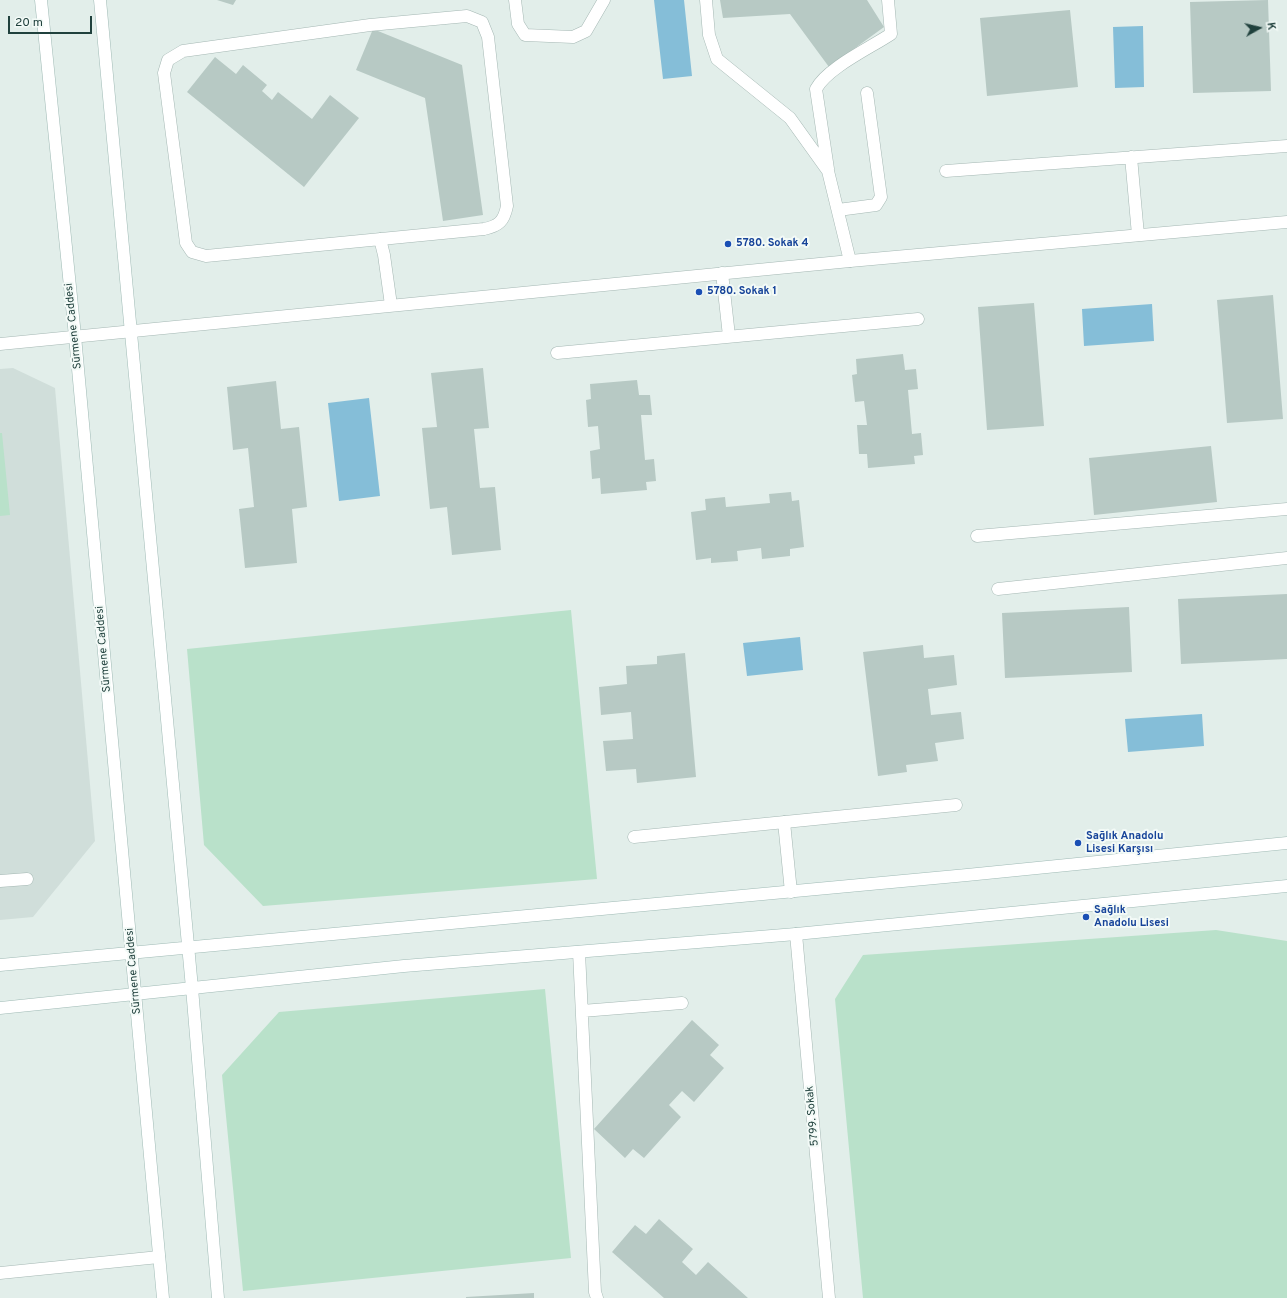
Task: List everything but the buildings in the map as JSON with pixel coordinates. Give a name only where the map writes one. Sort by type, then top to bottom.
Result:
[{"type":"street","name":"Sürmene Caddesi","points":[[41,0],[75,336],[163,1298]]},
{"type":"street","points":[[100,0],[192,988],[218,1298]]},
{"type":"street","points":[[515,0],[518,24],[524,35],[573,37],[586,31],[604,0]]},
{"type":"street","points":[[706,0],[708,35],[717,59],[790,118],[828,171]]},
{"type":"street","points":[[850,261],[828,171],[816,89],[821,80],[831,72],[891,34],[888,0]]},
{"type":"street","points":[[466,16],[482,22],[488,37],[490,52],[507,206],[504,218],[496,226],[484,229],[380,239],[206,256],[192,252],[186,243],[164,73],[168,60],[183,51],[370,25],[466,16]]},
{"type":"street","points":[[838,210],[876,205],[881,197],[867,93]]},
{"type":"street","points":[[946,171],[1287,146]]},
{"type":"street","points":[[1131,157],[1138,236]]},
{"type":"street","points":[[0,344],[130,330],[850,261],[1287,222]]},
{"type":"street","points":[[380,239],[384,255],[391,305]]},
{"type":"street","points":[[722,274],[729,336]]},
{"type":"street","points":[[557,353],[918,319]]},
{"type":"street","points":[[977,536],[1287,508]]},
{"type":"street","points":[[998,589],[1287,558]]},
{"type":"street","points":[[634,837],[956,805]]},
{"type":"street","points":[[784,822],[791,892]]},
{"type":"street","points":[[0,965],[188,946],[791,892],[1287,843]]},
{"type":"street","points":[[0,881],[27,878]]},
{"type":"street","points":[[0,1008],[404,966],[796,934],[1287,886]]},
{"type":"street","name":"5799. Sokak","points":[[796,934],[829,1298]]},
{"type":"street","points":[[579,952],[595,1292],[597,1298]]},
{"type":"street","points":[[582,1010],[682,1003]]},
{"type":"street","points":[[0,1273],[159,1257]]},
{"type":"shaded area","points":[[13,368],[55,388],[95,841],[33,917],[0,920],[0,369]]},
{"type":"green space","points":[[0,433],[2,433],[10,515],[0,516]]},
{"type":"green space","points":[[571,610],[597,879],[263,906],[204,845],[187,649]]},
{"type":"green space","points":[[1216,930],[1287,941],[1287,1298],[863,1298],[835,999],[863,955]]},
{"type":"green space","points":[[545,989],[571,1258],[243,1291],[222,1075],[279,1012]]},
{"type":"water","points":[[654,0],[684,0],[692,76],[663,79]]},
{"type":"water","points":[[1143,26],[1144,87],[1115,88],[1113,27]]},
{"type":"water","points":[[1152,304],[1154,341],[1084,346],[1082,309]]},
{"type":"water","points":[[369,398],[380,496],[339,501],[328,403]]},
{"type":"water","points":[[800,637],[803,670],[747,676],[743,643]]},
{"type":"water","points":[[1202,714],[1204,746],[1128,752],[1125,719]]},
{"type":"place","name":"5780. Sokak 4","points":[[728,244]]},
{"type":"place","name":"5780. Sokak 1","points":[[699,292]]},
{"type":"place","name":"Sağlık Anadolu Lisesi Karşısı","points":[[1078,843]]},
{"type":"place","name":"Sağlık Anadolu Lisesi","points":[[1086,917]]}]
